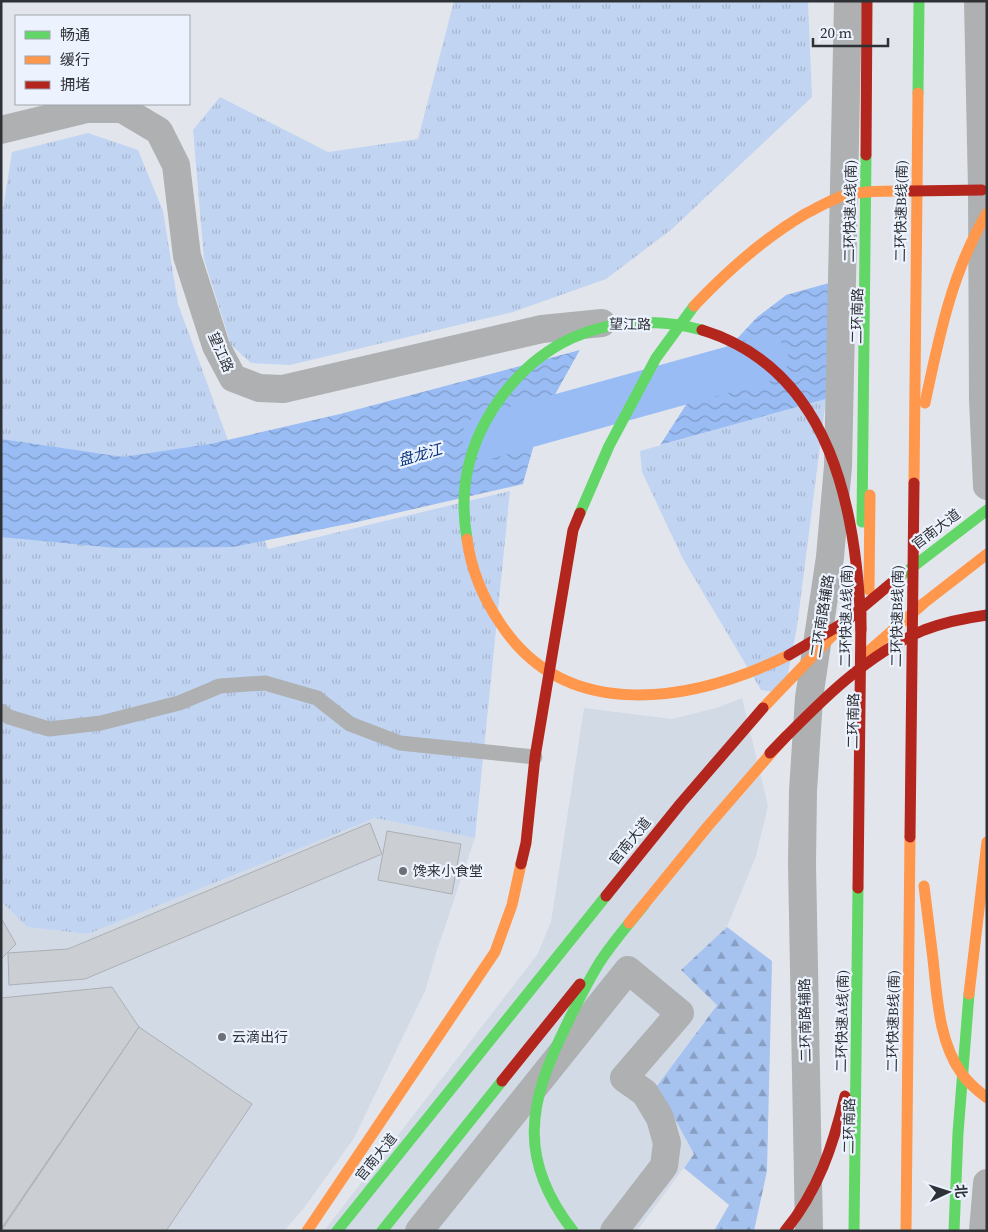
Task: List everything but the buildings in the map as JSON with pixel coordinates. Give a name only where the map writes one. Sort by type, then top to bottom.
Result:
[{"type":"main road","name":"二环快速A线(南)","points":[[854,1231],[867,1]]},
{"type":"main road","name":"二环南路","points":[[862,1231],[875,1]]},
{"type":"main road","points":[[899,1231],[912,1]]},
{"type":"main road","name":"二环快速B线(南)","points":[[906,1231],[919,1]]},
{"type":"main road","points":[[307,1231],[495,952],[512,905],[526,843],[535,758],[573,530],[609,446],[656,358],[680,325],[714,285],[738,262],[762,243],[804,216],[843,196],[873,191],[909,190],[984,201],[971,242],[959,270],[942,333],[921,426],[916,471],[913,558]]},
{"type":"main road","points":[[861,630],[861,612],[860,603],[859,577],[855,542],[848,506],[837,471],[822,435],[800,400],[787,383],[754,353],[709,332],[681,325],[650,322],[617,324],[586,332],[556,346],[528,366],[505,391],[486,420],[472,452],[465,487],[465,525],[472,565],[486,602],[504,632],[533,661],[552,675],[580,687],[610,694],[643,696],[676,693],[711,685],[772,662],[824,636],[858,612],[864,607],[870,602],[876,596],[901,575]]},
{"type":"main road","name":"官南大道","points":[[337,1231],[622,875],[719,758],[809,659],[860,610],[901,575],[987,510]]},
{"type":"main road","points":[[382,1231],[644,904],[770,753],[856,662],[924,603],[987,554]]},
{"type":"main road","points":[[770,753],[847,680],[889,650],[922,631],[945,622],[987,615]]},
{"type":"main road","points":[[911,704],[914,778],[922,861]]},
{"type":"main road","points":[[954,1231],[968,1001],[987,842]]},
{"type":"main road","points":[[923,878],[944,1036],[958,1070],[974,1089],[987,1098]]},
{"type":"main road","points":[[572,1231],[548,1195],[539,1172],[534,1147],[534,1120],[538,1093],[551,1058],[585,987],[609,948],[644,904]]},
{"type":"main road","points":[[785,1231],[811,1198],[823,1170],[841,1116],[852,1055],[858,945]]},
{"type":"street","name":"二环南路辅路","points":[[809,1231],[802,874],[803,791],[809,698],[830,557],[838,466],[848,1]]},
{"type":"street","points":[[978,1],[984,201],[983,399],[987,486]]},
{"type":"street","name":"望江路","points":[[1,130],[87,109],[122,109],[159,131],[176,165],[187,256],[216,346],[233,378],[258,388],[283,388],[542,329],[598,323],[635,327],[680,325]]},
{"type":"street","points":[[419,1231],[628,970],[680,1013],[624,1078],[644,1094],[660,1118],[667,1143],[664,1166],[614,1231]]},
{"type":"street","points":[[983,1231],[987,1183]]},
{"type":"lane","points":[[1,711],[9,717],[49,729],[101,724],[178,703],[220,686],[265,683],[317,698],[350,724],[400,743],[535,758]]},
{"type":"shaded area","points":[[742,698],[768,806],[756,856],[727,927],[682,970],[717,1004],[657,1086],[694,1154],[637,1231],[324,1231],[537,955],[551,922],[584,708],[672,719],[716,708]]},
{"type":"shaded area","points":[[375,818],[475,838],[425,991],[354,1138],[304,1208],[284,1231],[1,1231],[1,901],[27,927],[88,934]]},
{"type":"green space","points":[[454,1],[808,1],[812,97],[672,229],[606,279],[513,312],[290,365],[251,363],[231,345],[204,259],[193,130],[220,97],[328,152],[418,139]]},
{"type":"green space","points":[[88,133],[138,150],[163,211],[178,304],[268,549],[510,491],[475,838],[375,818],[88,934],[27,927],[1,901],[1,221],[12,152]]},
{"type":"green space","points":[[826,399],[797,627],[784,693],[761,690],[683,559],[642,472],[640,451]]},
{"type":"green space","points":[[727,927],[772,961],[767,1171],[754,1231],[714,1231],[729,1205],[684,1168],[694,1154],[657,1086],[717,1005],[681,970]]},
{"type":"water","points":[[829,283],[826,399],[660,445],[717,360],[757,317],[786,295]]},
{"type":"water","points":[[580,350],[556,393],[534,445],[523,484],[357,522],[233,547],[116,548],[1,537],[1,439],[123,457],[210,444],[340,414]]},
{"type":"pier","points":[[786,295],[757,317],[717,360],[658,446],[683,404],[715,358],[755,315],[779,296]]},
{"type":"pier","points":[[582,349],[558,394],[537,446],[525,484],[523,484],[534,445],[556,393]]},
{"type":"waterway","name":"盘龙江","points":[[485,437],[766,359]]},
{"type":"traffic: fast","points":[[918,93],[919,1]]},
{"type":"traffic: fast","points":[[862,522],[866,155]]},
{"type":"traffic: fast","points":[[580,513],[609,446],[656,358],[694,306]]},
{"type":"traffic: fast","points":[[467,539],[464,512],[465,486],[469,463],[477,440],[500,398],[533,363],[552,349],[572,338],[603,327],[619,324],[653,323],[686,326],[702,330]]},
{"type":"traffic: fast","points":[[897,579],[987,510]]},
{"type":"traffic: fast","points":[[854,1231],[858,888]]},
{"type":"traffic: fast","points":[[337,1231],[606,896]]},
{"type":"traffic: fast","points":[[573,1231],[555,1205],[543,1179],[536,1155],[534,1130],[537,1106],[543,1080],[553,1054],[585,988],[608,950],[644,905]]},
{"type":"traffic: fast","points":[[954,1231],[958,1133],[969,994]]},
{"type":"traffic: fast","points":[[382,1231],[502,1081]]},
{"type":"traffic: slow","points":[[914,483],[918,93]]},
{"type":"traffic: slow","points":[[694,306],[746,256],[805,214],[833,200],[851,194],[877,191],[911,191]]},
{"type":"traffic: slow","points":[[925,403],[948,305],[965,258],[987,213]]},
{"type":"traffic: slow","points":[[869,590],[870,495]]},
{"type":"traffic: slow","points":[[467,539],[471,561],[488,604],[500,623],[528,656],[560,678],[596,691],[634,695],[674,692],[714,684],[752,671],[789,655]]},
{"type":"traffic: slow","points":[[861,658],[924,603],[987,554]]},
{"type":"traffic: slow","points":[[763,708],[833,635]]},
{"type":"traffic: slow","points":[[629,923],[708,826],[786,736]]},
{"type":"traffic: slow","points":[[906,1231],[910,837]]},
{"type":"traffic: slow","points":[[969,994],[987,842]]},
{"type":"traffic: slow","points":[[307,1231],[495,952],[512,905],[521,864]]},
{"type":"traffic: slow","points":[[924,886],[940,1019],[948,1048],[962,1074],[987,1098]]},
{"type":"traffic: jam","points":[[866,155],[867,1]]},
{"type":"traffic: jam","points":[[911,191],[982,190]]},
{"type":"traffic: jam","points":[[702,330],[746,349],[781,377],[808,411],[829,450],[843,493],[853,539],[861,630]]},
{"type":"traffic: jam","points":[[910,837],[914,483]]},
{"type":"traffic: jam","points":[[521,864],[526,843],[535,757],[573,530],[580,513]]},
{"type":"traffic: jam","points":[[789,655],[845,622],[901,575]]},
{"type":"traffic: jam","points":[[858,888],[861,613]]},
{"type":"traffic: jam","points":[[770,753],[841,684],[881,654],[924,630],[955,621],[987,615]]},
{"type":"traffic: jam","points":[[606,896],[681,803],[763,708]]},
{"type":"traffic: jam","points":[[502,1081],[580,984]]},
{"type":"traffic: jam","points":[[785,1231],[807,1200],[823,1167],[845,1096]]},
{"type":"place","name":"馋来小食堂","points":[[403,871]]},
{"type":"place","name":"云滴出行","points":[[222,1037]]}]
